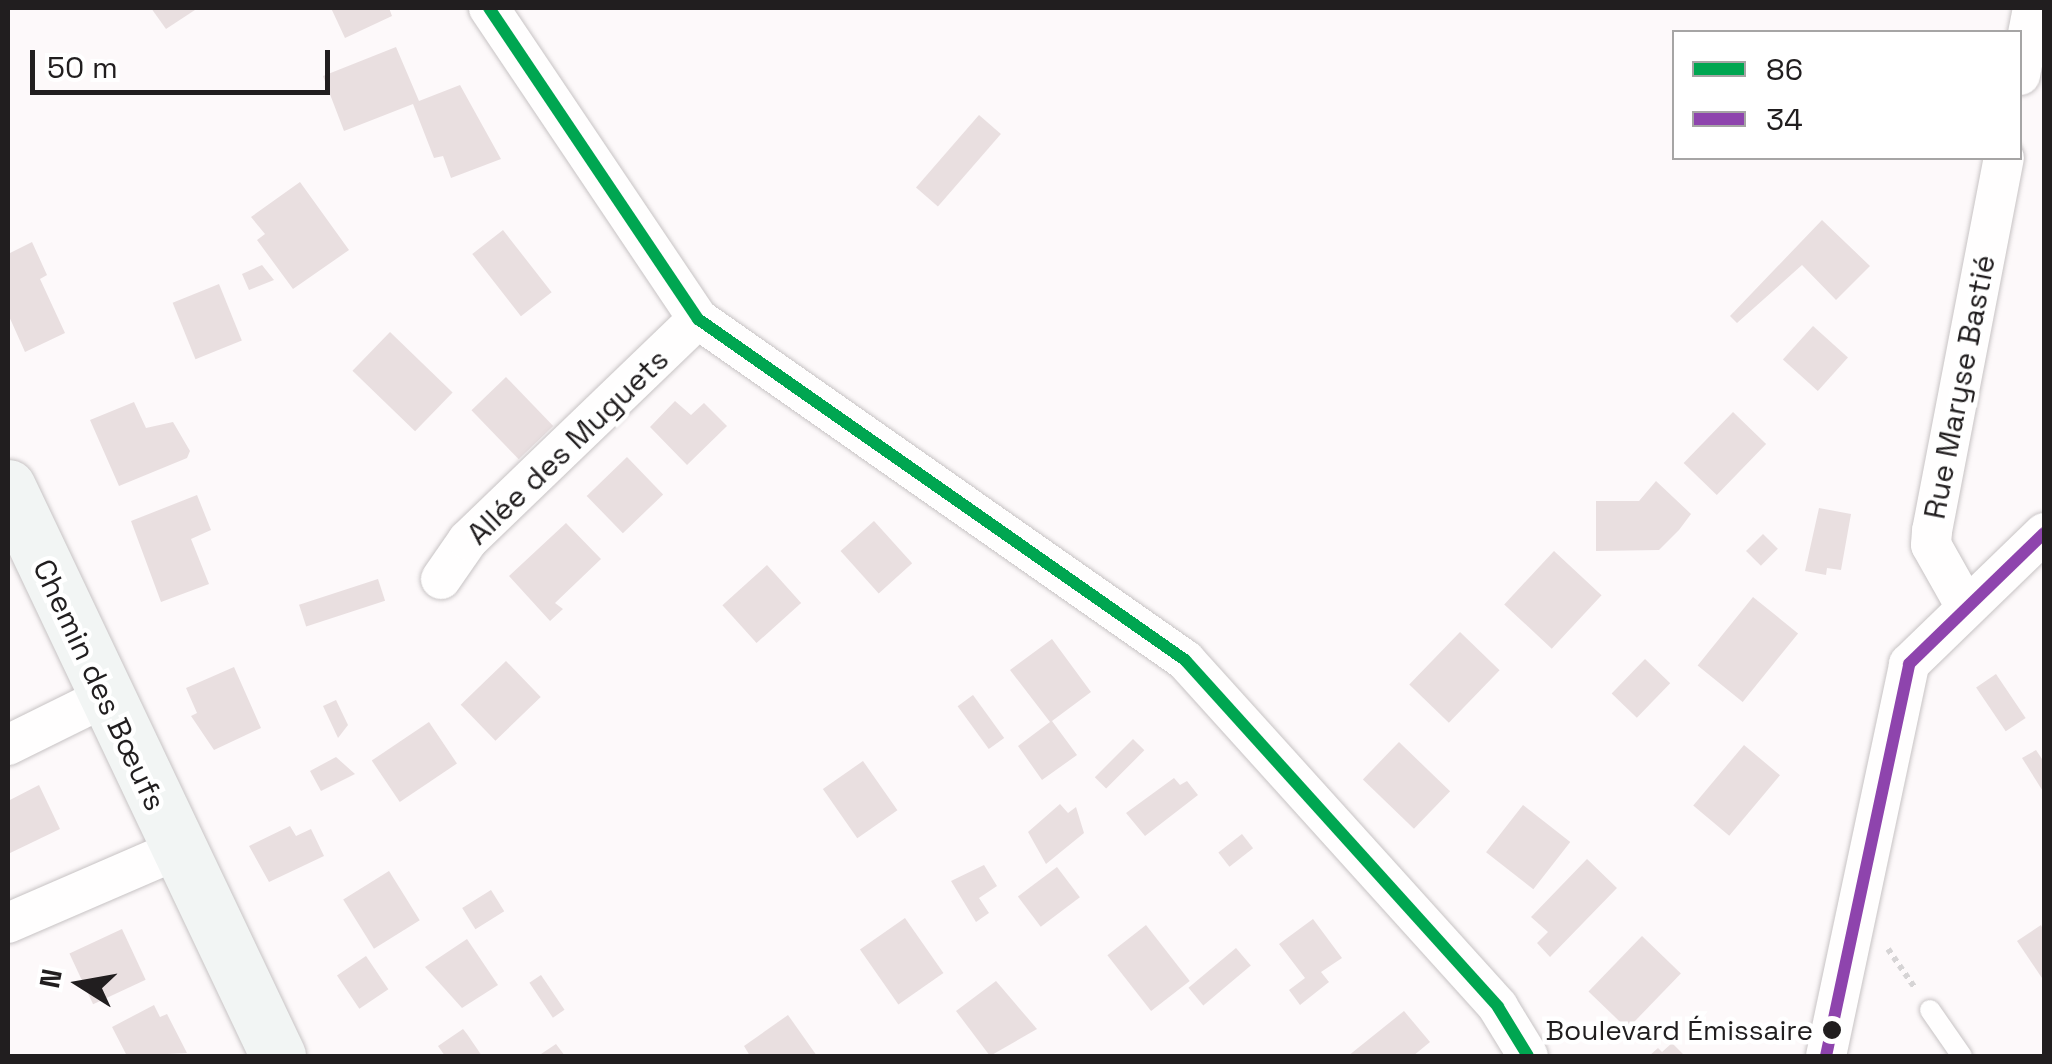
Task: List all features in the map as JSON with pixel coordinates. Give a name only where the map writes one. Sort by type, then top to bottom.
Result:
[{"type":"street","points":[[489,8],[698,318],[1186,660],[1498,1006],[1528,1056]]},
{"type":"street","points":[[2022,64],[2032,8]]},
{"type":"street","name":"Rue Maryse Bastié","points":[[1966,608],[1932,545],[1932,530],[2004,160]]},
{"type":"street","name":"Allée des Muguets","points":[[441,579],[468,540],[698,318]]},
{"type":"street","name":"Chemin des Bœufs","points":[[12,511],[278,1056]]},
{"type":"street","points":[[1826,1056],[1909,664],[2044,533]]},
{"type":"street","points":[[8,745],[104,698]]},
{"type":"street","points":[[8,923],[177,850]]},
{"type":"lane","points":[[1930,1010],[1962,1056]]},
{"type":"path","points":[[1857,904],[1930,1010]]},
{"type":"building","points":[[151,8],[198,8],[166,29]]},
{"type":"building","points":[[331,8],[389,8],[392,16],[345,38]]},
{"type":"building","points":[[396,47],[419,101],[460,85],[501,159],[451,178],[443,156],[434,158],[413,104],[344,131],[323,76]]},
{"type":"building","points":[[979,115],[1001,134],[938,206],[916,187]]},
{"type":"building","points":[[300,182],[349,250],[293,289],[257,240],[265,234],[251,217]]},
{"type":"building","points":[[1822,220],[1870,266],[1836,300],[1802,265],[1737,323],[1730,316]]},
{"type":"building","points":[[503,230],[552,292],[521,316],[472,254]]},
{"type":"building","points":[[32,242],[47,275],[40,279],[65,333],[25,352],[8,314],[8,254]]},
{"type":"building","points":[[262,265],[274,280],[249,290],[242,274]]},
{"type":"building","points":[[219,284],[242,341],[195,359],[173,303]]},
{"type":"building","points":[[1813,326],[1848,357],[1818,391],[1783,359]]},
{"type":"building","points":[[390,332],[453,392],[415,431],[352,371]]},
{"type":"building","points":[[506,377],[553,426],[519,459],[471,410]]},
{"type":"building","points":[[675,401],[691,415],[704,403],[727,426],[687,465],[650,427]]},
{"type":"building","points":[[134,402],[146,428],[173,422],[190,451],[187,458],[119,486],[90,420]]},
{"type":"building","points":[[1733,412],[1766,444],[1717,495],[1684,463]]},
{"type":"building","points":[[627,457],[663,494],[623,533],[587,496]]},
{"type":"building","points":[[1656,481],[1691,514],[1679,530],[1659,550],[1596,551],[1596,501],[1639,501]]},
{"type":"building","points":[[197,495],[211,530],[191,539],[209,584],[161,602],[131,521]]},
{"type":"building","points":[[1819,508],[1851,514],[1841,570],[1827,568],[1826,575],[1805,571]]},
{"type":"building","points":[[874,521],[912,563],[879,593],[841,551]]},
{"type":"building","points":[[566,523],[601,559],[555,603],[563,609],[550,621],[509,576]]},
{"type":"building","points":[[1763,534],[1778,549],[1761,566],[1746,551]]},
{"type":"building","points":[[1554,551],[1602,595],[1552,649],[1504,604]]},
{"type":"building","points":[[767,565],[801,603],[757,643],[722,605]]},
{"type":"building","points":[[378,579],[385,601],[306,627],[299,605]]},
{"type":"building","points":[[1753,597],[1798,634],[1743,702],[1698,665]]},
{"type":"building","points":[[1460,632],[1500,670],[1449,723],[1409,685]]},
{"type":"building","points":[[1052,639],[1091,692],[1052,721],[1077,755],[1042,780],[1018,746],[1050,722],[1010,670]]},
{"type":"building","points":[[1645,659],[1670,683],[1637,718],[1612,694]]},
{"type":"building","points":[[506,661],[541,697],[495,741],[461,705]]},
{"type":"building","points":[[234,667],[261,728],[214,750],[191,716],[197,713],[186,688]]},
{"type":"building","points":[[1996,674],[2026,718],[2006,731],[1976,687]]},
{"type":"building","points":[[973,695],[1004,738],[989,749],[958,706]]},
{"type":"building","points":[[336,700],[348,725],[338,738],[323,706]]},
{"type":"building","points":[[429,722],[457,763],[400,802],[372,761]]},
{"type":"building","points":[[1133,739],[1144,750],[1106,788],[1095,777]]},
{"type":"building","points":[[1399,742],[1450,791],[1414,829],[1363,779]]},
{"type":"building","points":[[1744,745],[1780,775],[1729,836],[1693,806]]},
{"type":"building","points":[[2036,750],[2044,762],[2044,793],[2022,758]]},
{"type":"building","points":[[336,757],[355,774],[321,791],[310,771]]},
{"type":"building","points":[[863,761],[897,810],[857,838],[823,789]]},
{"type":"building","points":[[1174,778],[1180,785],[1187,781],[1198,795],[1145,836],[1126,813]]},
{"type":"building","points":[[39,785],[60,829],[8,854],[8,801]]},
{"type":"building","points":[[1060,804],[1068,813],[1076,807],[1084,833],[1046,864],[1028,832]]},
{"type":"building","points":[[1523,805],[1570,842],[1533,889],[1486,852]]},
{"type":"building","points":[[290,826],[296,836],[311,829],[324,856],[269,882],[249,846]]},
{"type":"building","points":[[1242,834],[1253,848],[1229,867],[1218,852]]},
{"type":"building","points":[[1587,859],[1617,888],[1550,957],[1537,943],[1548,932],[1531,917]]},
{"type":"building","points":[[984,865],[997,886],[979,898],[989,913],[976,922],[951,881]]},
{"type":"building","points":[[1057,867],[1080,897],[1041,927],[1018,896]]},
{"type":"building","points":[[389,871],[420,920],[374,949],[343,900]]},
{"type":"building","points":[[491,890],[504,911],[475,929],[462,908]]},
{"type":"building","points":[[905,918],[943,973],[898,1004],[860,950]]},
{"type":"building","points":[[1313,919],[1342,958],[1321,972],[1329,982],[1300,1005],[1289,990],[1305,978],[1279,944]]},
{"type":"building","points":[[1146,925],[1190,981],[1151,1011],[1107,955]]},
{"type":"building","points":[[2041,925],[2044,932],[2044,981],[2017,941]]},
{"type":"building","points":[[122,929],[146,980],[93,1004],[69,954]]},
{"type":"building","points":[[1642,936],[1681,974],[1627,1029],[1589,991]]},
{"type":"building","points":[[467,939],[498,985],[462,1008],[425,967]]},
{"type":"building","points":[[1236,948],[1251,966],[1203,1005],[1189,988]]},
{"type":"building","points":[[366,956],[388,989],[359,1009],[337,976]]},
{"type":"building","points":[[541,975],[564,1010],[553,1018],[529,983]]},
{"type":"building","points":[[996,981],[1037,1029],[990,1056],[956,1011]]},
{"type":"building","points":[[154,1005],[160,1017],[167,1014],[187,1053],[127,1056],[112,1027]]},
{"type":"building","points":[[1404,1011],[1430,1042],[1413,1056],[1348,1056]]},
{"type":"building","points":[[788,1015],[817,1056],[750,1056],[744,1046]]},
{"type":"building","points":[[463,1029],[482,1056],[445,1056],[438,1046]]},
{"type":"building","points":[[1672,1043],[1685,1056],[1649,1056],[1658,1048],[1662,1052]]},
{"type":"building","points":[[556,1044],[565,1056],[538,1056]]},
{"type":"transit line","name":"86","points":[[489,8],[698,319],[1185,660],[1498,1007],[1528,1056]]},
{"type":"transit line","name":"34","points":[[1826,1056],[1909,664],[2044,533]]},
{"type":"place","name":"Boulevard Émissaire","points":[[1832,1030]]}]
